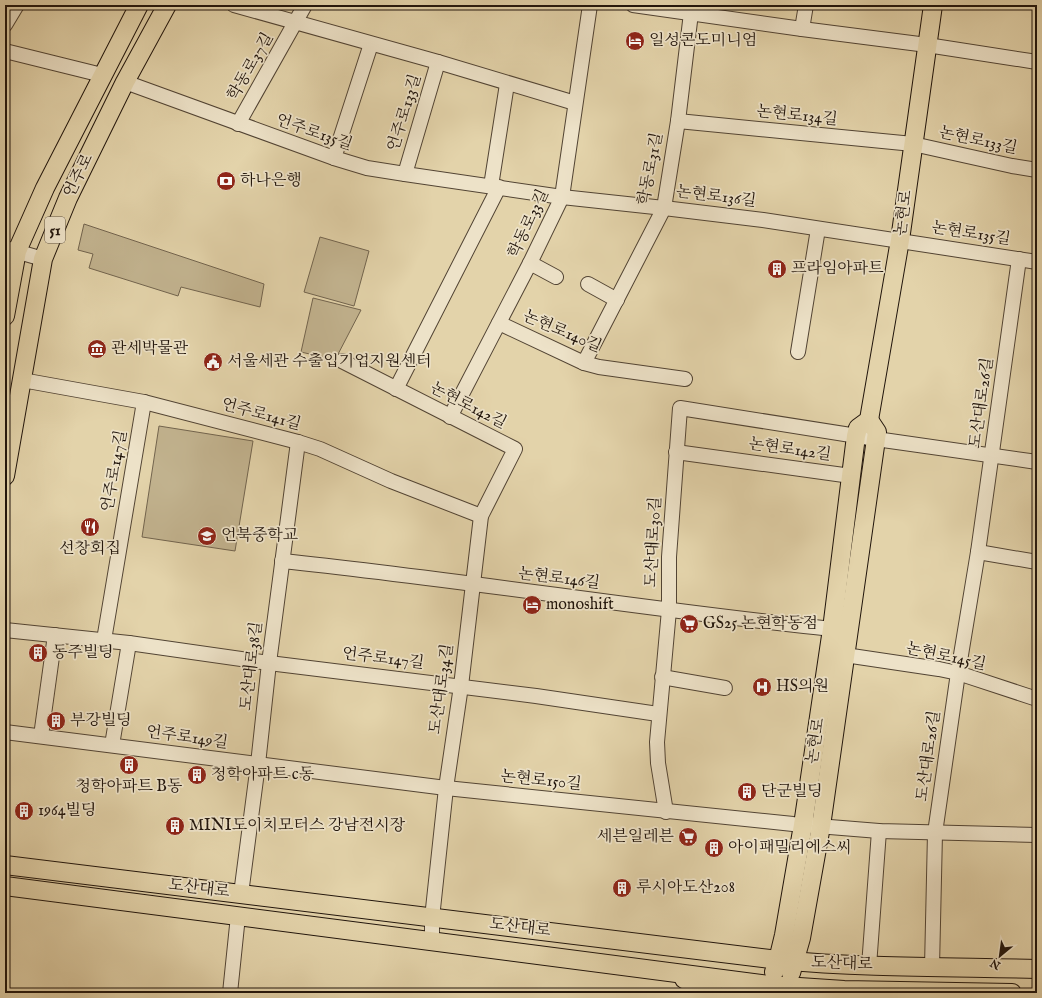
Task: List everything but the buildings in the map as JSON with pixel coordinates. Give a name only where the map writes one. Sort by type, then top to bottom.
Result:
[{"type":"main road","name":"언주로","points":[[5,316],[11,250],[45,188],[139,5]]},
{"type":"main road","name":"언주로","points":[[5,476],[43,259],[68,198],[125,82],[167,5]]},
{"type":"main road","name":"논현로","points":[[767,989],[801,938],[821,826],[877,432],[869,420],[900,240],[933,5]]},
{"type":"main road","points":[[856,436],[858,428],[869,420]]},
{"type":"main road","name":"논현로","points":[[786,990],[786,961],[803,825],[832,629],[856,436]]},
{"type":"main road","name":"도산대로","points":[[6,865],[786,961],[869,966],[1037,969]]},
{"type":"main road","name":"도산대로","points":[[5,886],[667,972],[767,989],[842,992],[1012,993]]},
{"type":"main road","points":[[667,972],[714,993]]},
{"type":"street","points":[[5,25],[17,5]]},
{"type":"street","name":"언주로133길","points":[[234,5],[438,62],[507,84],[575,103]]},
{"type":"street","name":"학동로37길","points":[[238,124],[305,5]]},
{"type":"street","name":"학동로33길","points":[[450,417],[530,263],[562,197],[590,5]]},
{"type":"street","points":[[633,5],[927,45],[1037,62]]},
{"type":"street","points":[[802,29],[806,5]]},
{"type":"street","name":"학동로31길","points":[[584,363],[664,208],[678,121],[691,13]]},
{"type":"street","points":[[334,158],[371,44]]},
{"type":"street","points":[[5,50],[102,75]]},
{"type":"street","name":"언주로133길","points":[[404,174],[438,62]]},
{"type":"street","name":"언주로135길","points":[[125,82],[238,124],[367,168],[562,197]]},
{"type":"street","points":[[396,389],[495,187],[507,84]]},
{"type":"street","name":"논현로134길","points":[[678,121],[913,144]]},
{"type":"street","name":"논현로133길","points":[[913,144],[1012,166],[1037,170]]},
{"type":"street","name":"논현로136길","points":[[562,197],[664,208],[900,240]]},
{"type":"street","points":[[798,352],[818,229]]},
{"type":"street","name":"논현로135길","points":[[900,240],[1037,262]]},
{"type":"street","points":[[11,250],[43,259]]},
{"type":"street","name":"도산대로26길","points":[[932,967],[935,833],[958,673],[978,552],[1019,259]]},
{"type":"street","points":[[530,263],[556,277]]},
{"type":"street","points":[[588,284],[617,300]]},
{"type":"street","name":"논현로140길","points":[[498,323],[584,363],[599,367],[686,379]]},
{"type":"street","name":"논현로142길","points":[[342,361],[515,449]]},
{"type":"street","name":"언주로141길","points":[[22,380],[144,402],[298,442],[320,449],[391,481],[481,516]]},
{"type":"street","name":"언주로147길","points":[[104,640],[144,402]]},
{"type":"street","name":"도산대로30길","points":[[666,812],[658,762],[657,742],[658,714],[669,610],[669,557],[680,408],[856,436]]},
{"type":"street","points":[[856,436],[1037,462]]},
{"type":"street","name":"도산대로38길","points":[[241,894],[298,442]]},
{"type":"street","name":"도산대로34길","points":[[432,941],[432,918],[446,788],[455,718],[461,686],[481,516],[515,449]]},
{"type":"street","name":"논현로142길","points":[[676,452],[851,476]]},
{"type":"street","points":[[978,552],[1037,562]]},
{"type":"street","name":"논현로146길","points":[[282,561],[379,571],[730,618],[832,629]]},
{"type":"street","name":"언주로147길","points":[[5,630],[129,643],[269,663],[461,686],[658,714]]},
{"type":"street","points":[[41,736],[55,635]]},
{"type":"street","points":[[112,745],[129,643]]},
{"type":"street","name":"논현로145길","points":[[845,655],[958,673],[1037,699]]},
{"type":"street","points":[[662,677],[725,688]]},
{"type":"street","name":"언주로149길","points":[[5,732],[258,764]]},
{"type":"street","name":"논현로150길","points":[[258,764],[446,788],[803,825],[879,831],[1037,835]]},
{"type":"street","points":[[869,966],[879,831]]},
{"type":"street","points":[[230,993],[238,916]]},
{"type":"shaded area","points":[[84,224],[264,284],[260,307],[181,287],[178,296],[89,268],[93,254],[78,250]]},
{"type":"shaded area","points":[[320,237],[369,251],[354,306],[304,292]]},
{"type":"shaded area","points":[[313,298],[361,310],[335,360],[301,352]]},
{"type":"shaded area","points":[[159,426],[253,441],[235,551],[142,537]]},
{"type":"place","name":"일성콘도미니엄","points":[[635,41]]},
{"type":"place","name":"하나은행","points":[[226,181]]},
{"type":"place","name":"프라임아파트","points":[[777,269]]},
{"type":"place","name":"관세박물관","points":[[97,349]]},
{"type":"place","name":"서울세관 수출입기업지원센터","points":[[213,362]]},
{"type":"place","name":"선창회집","points":[[90,527]]},
{"type":"place","name":"언북중학교","points":[[207,536]]},
{"type":"place","name":"monoshift","points":[[532,605]]},
{"type":"place","name":"GS25 논현학동점","points":[[689,624]]},
{"type":"place","name":"동주빌딩","points":[[38,653]]},
{"type":"place","name":"HS의원","points":[[762,687]]},
{"type":"place","name":"부강빌딩","points":[[56,721]]},
{"type":"place","name":"청학아파트 B동","points":[[129,765]]},
{"type":"place","name":"청학아파트 c동","points":[[197,775]]},
{"type":"place","name":"단군빌딩","points":[[747,792]]},
{"type":"place","name":"1964빌딩","points":[[24,811]]},
{"type":"place","name":"MINI도이치모터스 강남전시장","points":[[175,826]]},
{"type":"place","name":"세븐일레븐","points":[[688,837]]},
{"type":"place","name":"아이패밀리에스씨","points":[[714,848]]},
{"type":"place","name":"루시아도산208","points":[[622,888]]}]
